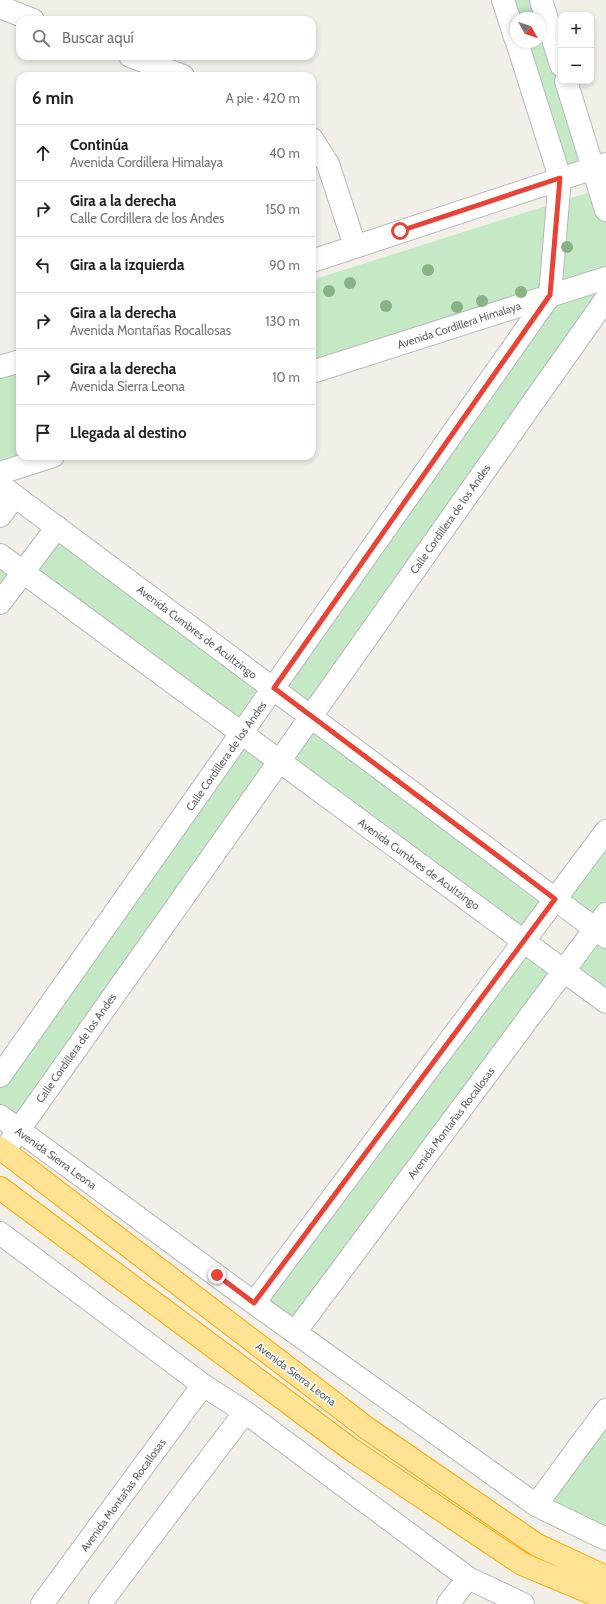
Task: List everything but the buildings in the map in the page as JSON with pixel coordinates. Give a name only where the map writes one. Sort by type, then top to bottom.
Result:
[{"type":"highway","name":"Avenida Sierra Leona","points":[[2,1150],[368,1429],[537,1545],[606,1577]]},
{"type":"highway","points":[[0,1188],[352,1450],[516,1577],[578,1604]]},
{"type":"highway","points":[[352,1450],[522,1564],[606,1599]]},
{"type":"street","points":[[503,0],[510,22]]},
{"type":"street","points":[[541,0],[558,55]]},
{"type":"street","points":[[0,8],[23,16]]},
{"type":"street","points":[[518,48],[560,178],[550,295]]},
{"type":"street","points":[[141,60],[172,72]]},
{"type":"street","points":[[567,84],[599,166],[606,210]]},
{"type":"street","points":[[316,145],[328,164],[355,246]]},
{"type":"street","points":[[316,260],[599,166]]},
{"type":"street","name":"Avenida Cordillera Himalaya","points":[[316,371],[606,278]]},
{"type":"street","name":"Calle Cordillera de los Andes","points":[[0,1076],[550,295]]},
{"type":"street","name":"Calle Cordillera de los Andes","points":[[2,1150],[18,1130],[606,298]]},
{"type":"street","points":[[0,368],[16,362]]},
{"type":"street","points":[[0,473],[41,460]]},
{"type":"street","points":[[0,516],[8,490]]},
{"type":"street","name":"Avenida Cumbres de Acultzingo","points":[[8,490],[555,899],[602,926]]},
{"type":"street","points":[[0,602],[57,527]]},
{"type":"street","name":"Avenida Cumbres de Acultzingo","points":[[0,555],[606,1002]]},
{"type":"street","points":[[254,1303],[606,831]]},
{"type":"street","name":"Avenida Montañas Rocallosas","points":[[296,1331],[564,971],[602,926]]},
{"type":"street","name":"Avenida Sierra Leona","points":[[0,1116],[254,1303],[296,1331],[536,1505],[606,1539]]},
{"type":"street","points":[[0,1233],[203,1385],[245,1412],[468,1578],[517,1603]]},
{"type":"street","name":"Avenida Montañas Rocallosas","points":[[42,1604],[203,1385]]},
{"type":"street","points":[[536,1505],[606,1410]]},
{"type":"street","points":[[100,1604],[245,1412]]},
{"type":"street","points":[[448,1604],[468,1578]]},
{"type":"green space","points":[[503,0],[541,0],[545,12],[512,12]]},
{"type":"green space","points":[[546,16],[558,55],[558,84],[567,84],[593,168],[560,178],[519,48],[546,48]]},
{"type":"green space","points":[[606,187],[606,269],[316,361],[316,279]]},
{"type":"green space","points":[[606,278],[606,299],[311,716],[274,689],[242,733],[23,572],[57,527],[274,688],[550,295]]},
{"type":"green space","points":[[16,374],[16,456],[0,462],[0,379]]},
{"type":"green space","points":[[0,555],[23,572],[0,603]]},
{"type":"green space","points":[[311,716],[555,899],[524,941],[564,971],[296,1331],[254,1303],[523,941],[279,761]]},
{"type":"green space","points":[[242,733],[279,761],[18,1130],[0,1116],[0,1076]]},
{"type":"green space","points":[[606,831],[606,1002],[564,971],[595,929],[555,899]]},
{"type":"green space","points":[[606,1410],[606,1539],[536,1505]]},
{"type":"route","points":[[217,1275],[254,1303],[555,899],[274,688],[550,295],[560,178],[534,188],[400,231]]}]
